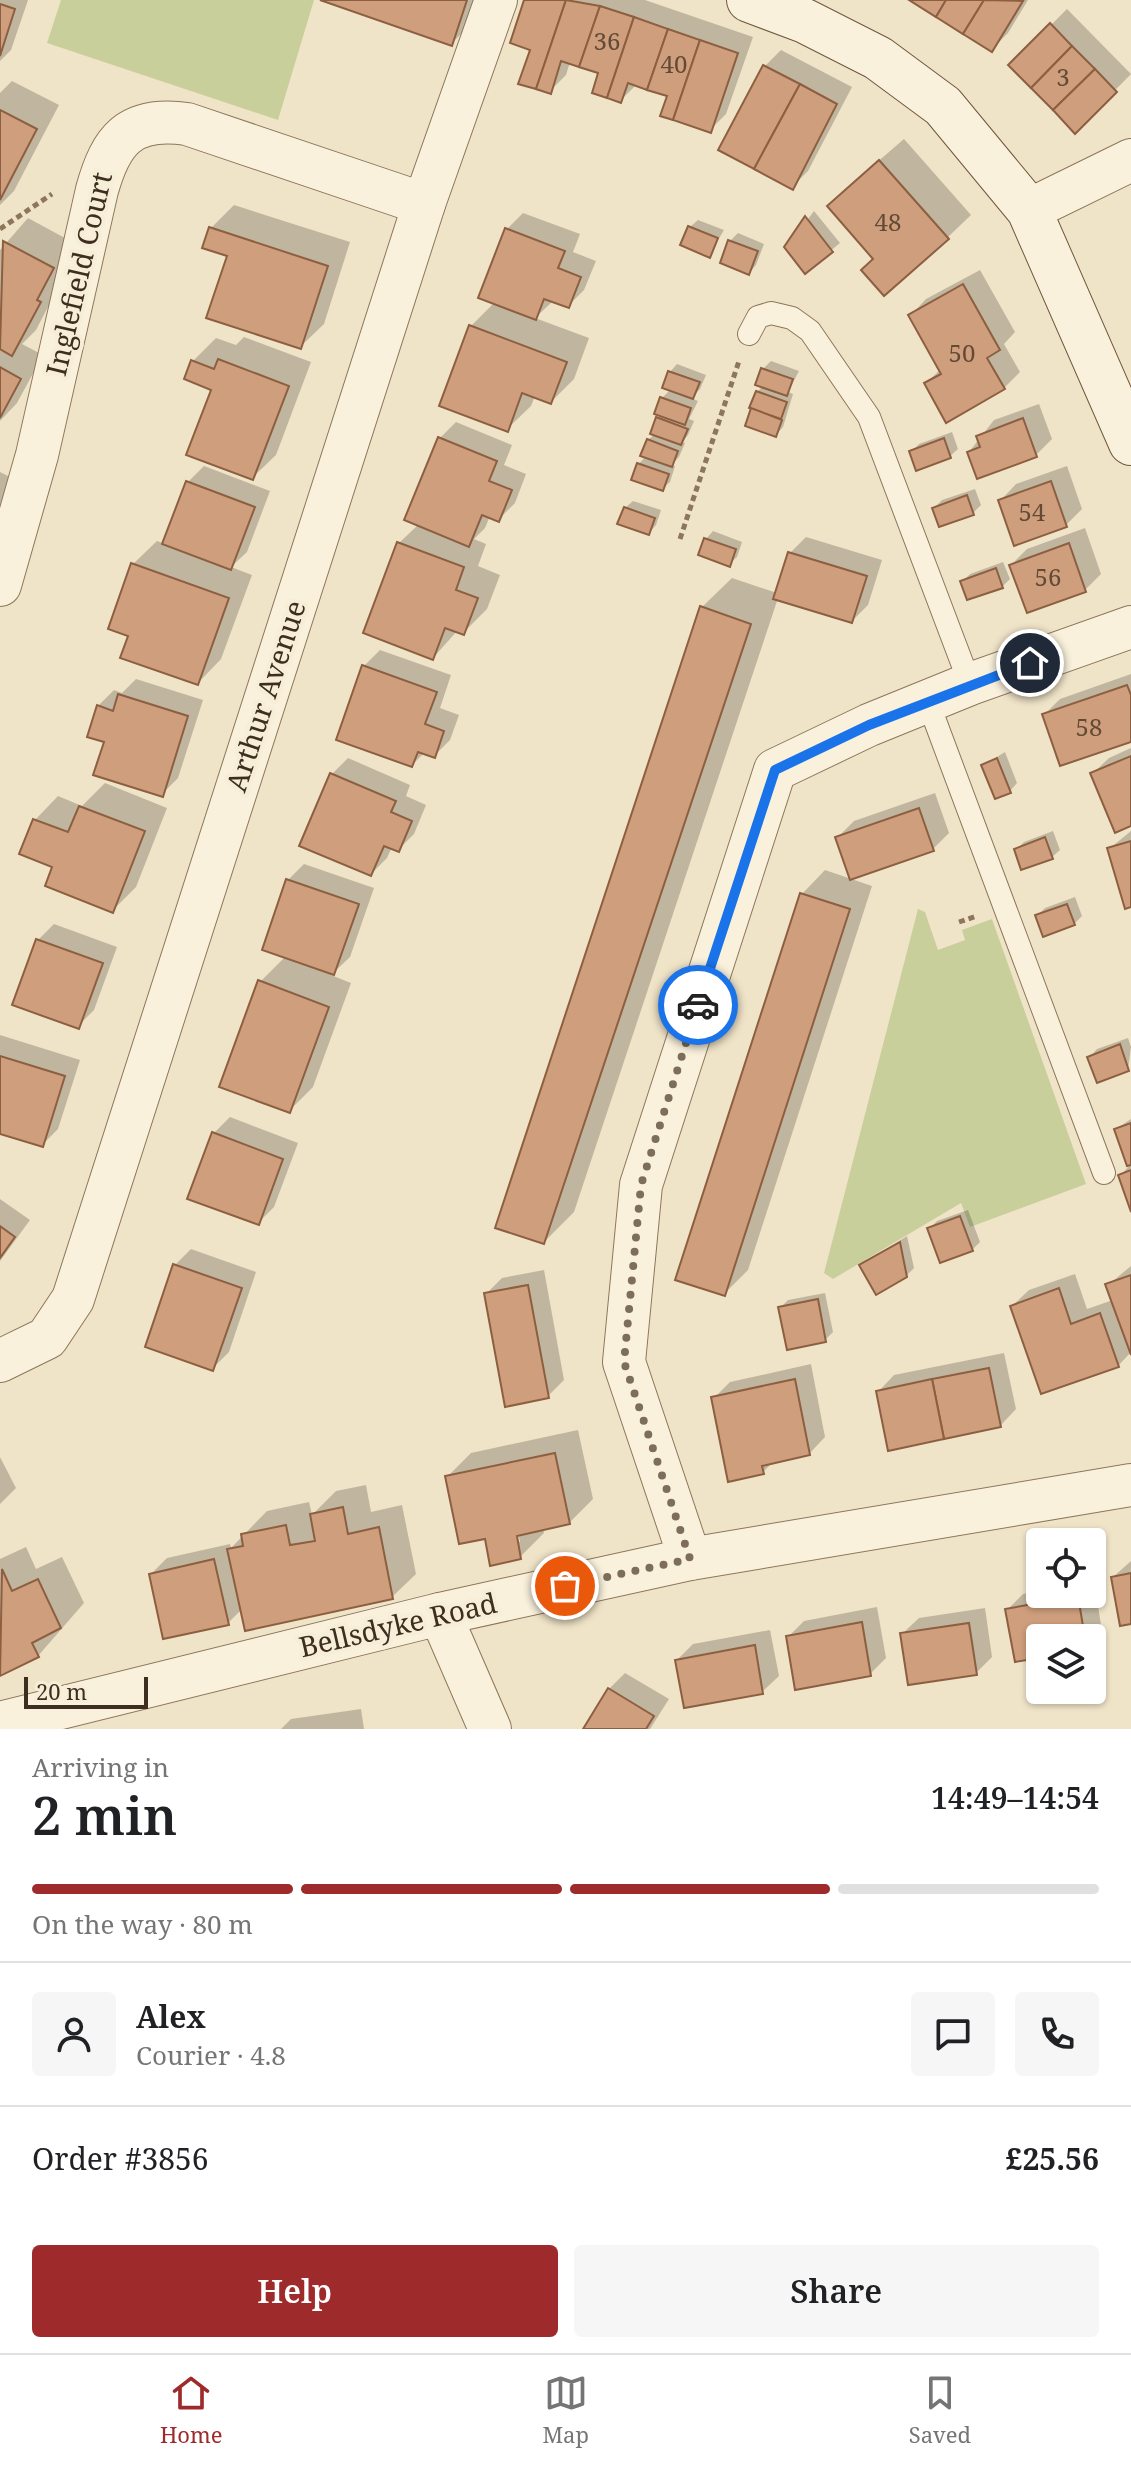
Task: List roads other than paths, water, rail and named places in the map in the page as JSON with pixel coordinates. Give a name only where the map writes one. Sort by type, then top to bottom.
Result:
[{"type":"main road","points":[[749,0],[805,21],[878,58],[943,106],[1029,210],[1131,443]]},
{"type":"street","name":"Arthur Avenue","points":[[0,1361],[47,1338],[73,1299],[424,204],[496,0]]},
{"type":"street","name":"Inglefield Court","points":[[0,585],[37,455],[106,156],[123,136],[152,124],[187,124],[424,204]]},
{"type":"street","points":[[1029,210],[1131,160]]},
{"type":"street","points":[[690,1559],[624,1362],[641,1185],[775,770],[869,725],[970,684],[1131,627]]},
{"type":"street","name":"Bellsdyke Road","points":[[0,1723],[440,1614],[690,1559],[1131,1485]]},
{"type":"street","points":[[440,1614],[490,1729]]},
{"type":"lane","points":[[749,334],[758,317],[771,313],[792,318],[810,331],[869,417],[970,684]]},
{"type":"lane","points":[[928,702],[1104,1173]]}]
